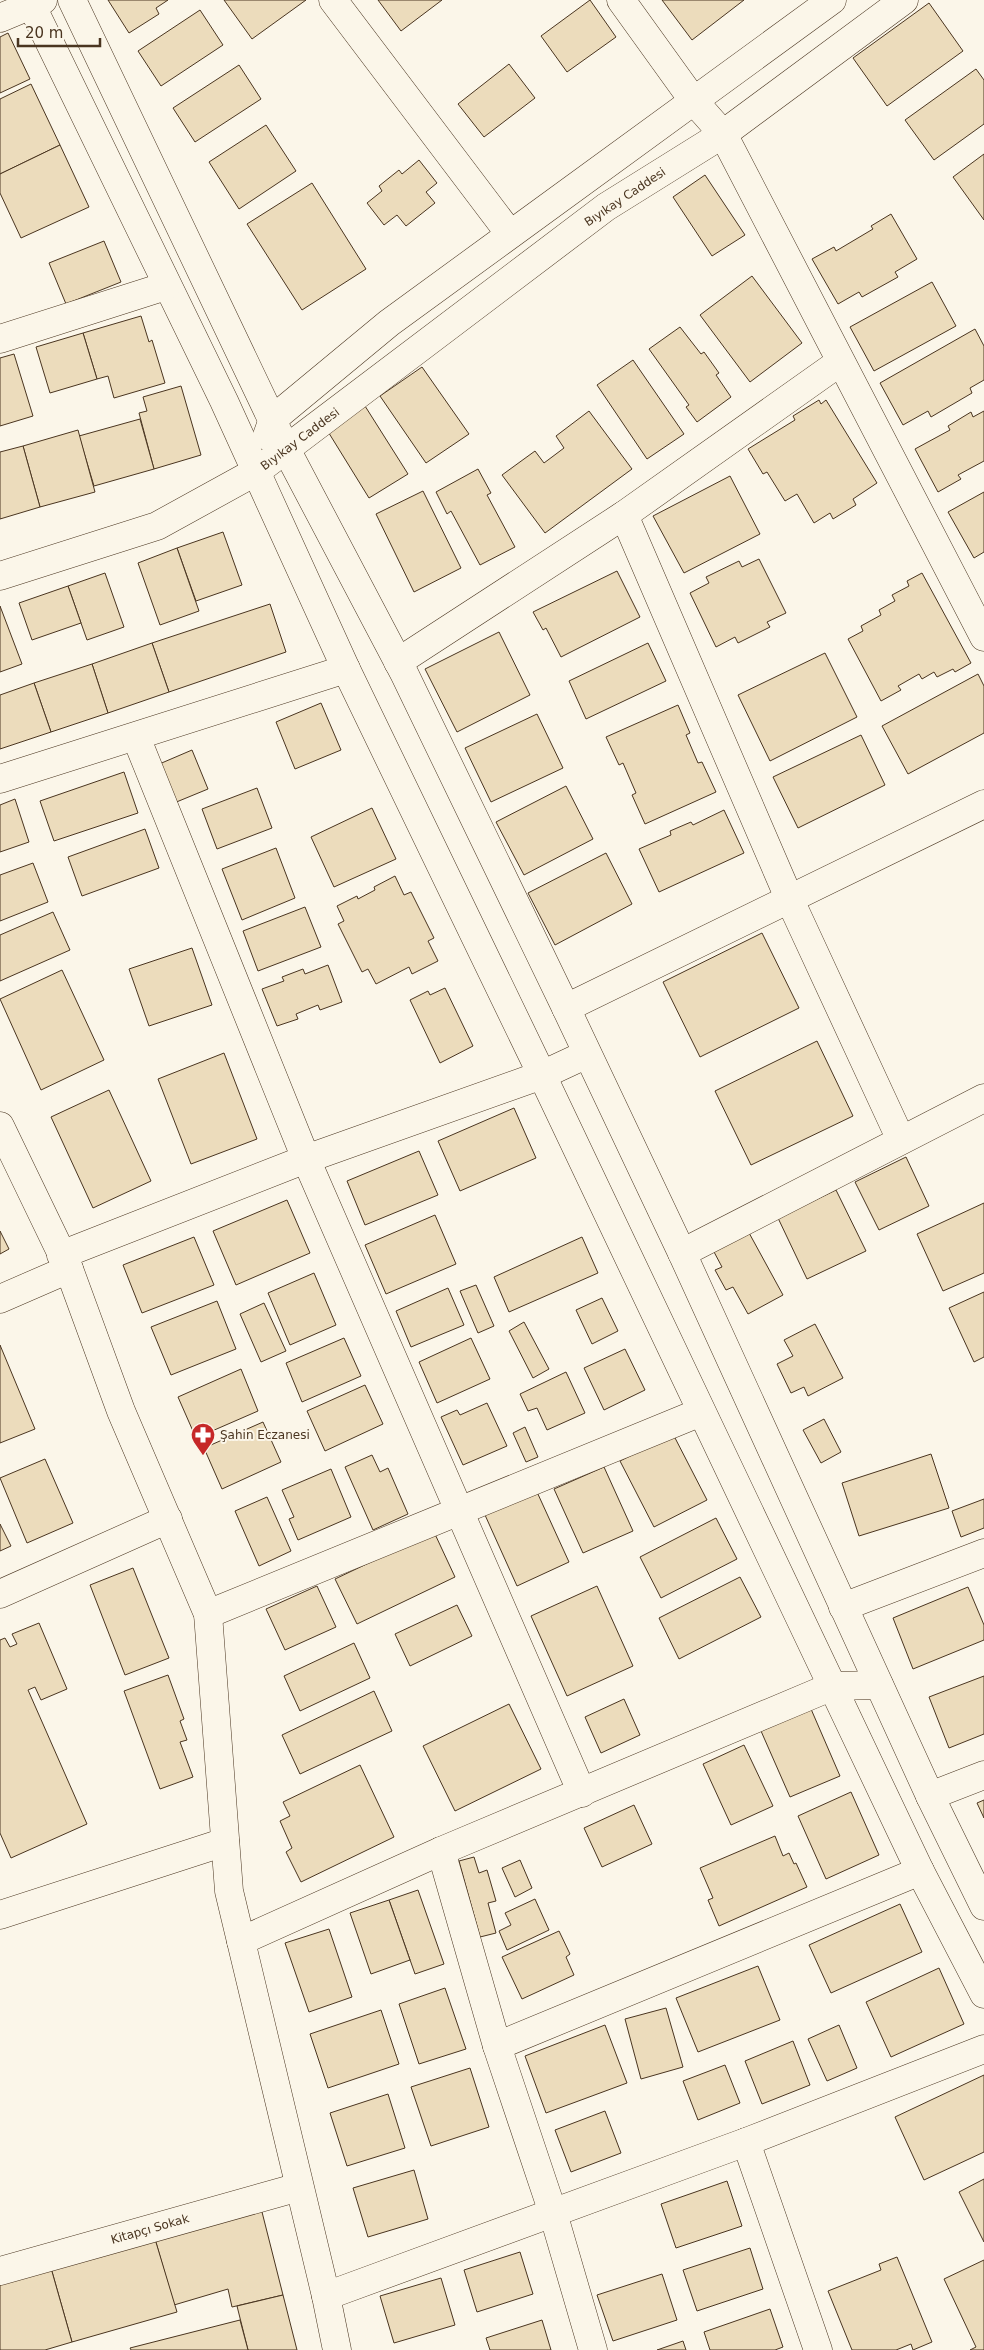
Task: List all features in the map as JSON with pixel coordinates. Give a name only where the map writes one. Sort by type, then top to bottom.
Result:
[{"type":"street","points":[[72,0],[286,449],[398,662],[566,1008],[682,1253],[930,1796],[984,1906]]},
{"type":"street","points":[[333,0],[510,234]]},
{"type":"street","points":[[621,0],[693,100],[723,134],[984,637]]},
{"type":"street","points":[[272,419],[388,323],[832,0]]},
{"type":"street","name":"Bıyıkay Caddesi","points":[[257,471],[606,207],[723,134],[904,0]]},
{"type":"street","points":[[0,18],[35,2],[166,286],[257,471],[346,668],[542,1075],[920,1871],[984,1994]]},
{"type":"street","points":[[0,339],[166,286]]},
{"type":"street","points":[[398,662],[624,515],[840,362]]},
{"type":"street","name":"Bıyıkay Caddesi","points":[[257,471],[272,419]]},
{"type":"street","points":[[0,576],[158,526],[257,471]]},
{"type":"street","points":[[624,515],[790,898],[901,1140]]},
{"type":"street","points":[[0,779],[136,737],[346,668]]},
{"type":"street","points":[[136,737],[306,1159],[461,1510],[582,1793]]},
{"type":"street","points":[[566,1008],[984,804]]},
{"type":"street","points":[[0,1299],[65,1262],[306,1159],[542,1075],[587,1054]]},
{"type":"street","points":[[682,1253],[984,1098]]},
{"type":"street","points":[[0,1126],[65,1262],[121,1411],[208,1614],[229,1891],[326,2296],[337,2350]]},
{"type":"street","points":[[208,1614],[701,1412]]},
{"type":"street","points":[[0,1594],[168,1519]]},
{"type":"street","points":[[843,1607],[984,1553]]},
{"type":"street","points":[[241,1941],[441,1851],[833,1686],[879,1685]]},
{"type":"street","points":[[930,1796],[984,1775]]},
{"type":"street","points":[[0,1914],[225,1842]]},
{"type":"street","points":[[441,1851],[498,2046],[552,2213],[593,2350]]},
{"type":"street","points":[[498,2046],[920,1871]]},
{"type":"street","points":[[326,2296],[746,2142],[984,2050]]},
{"type":"street","points":[[746,2142],[818,2350]]},
{"type":"street","name":"Kitapçı Sokak","points":[[0,2271],[299,2188]]},
{"type":"building","points":[[108,0],[168,0],[156,8],[159,14],[129,33]]},
{"type":"building","points":[[224,0],[306,0],[252,39]]},
{"type":"building","points":[[378,0],[442,0],[401,31]]},
{"type":"building","points":[[590,0],[616,37],[567,72],[541,36]]},
{"type":"building","points":[[662,0],[744,0],[692,40]]},
{"type":"building","points":[[929,3],[963,51],[887,106],[853,58]]},
{"type":"building","points":[[200,10],[223,45],[161,86],[138,51]]},
{"type":"building","points":[[8,33],[30,79],[0,93],[0,37]]},
{"type":"building","points":[[509,64],[535,98],[484,137],[458,104]]},
{"type":"building","points":[[239,65],[261,99],[195,142],[173,108]]},
{"type":"building","points":[[976,69],[984,80],[984,124],[934,160],[905,120]]},
{"type":"building","points":[[31,84],[60,145],[0,174],[0,99]]},
{"type":"building","points":[[266,125],[296,171],[239,209],[209,162]]},
{"type":"building","points":[[60,145],[89,207],[21,238],[0,193],[0,174]]},
{"type":"building","points":[[984,154],[984,220],[953,177]]},
{"type":"building","points":[[419,160],[437,183],[426,192],[435,203],[406,226],[397,215],[384,225],[367,203],[382,191],[379,186],[399,170],[402,174]]},
{"type":"building","points":[[705,175],[745,235],[712,256],[673,197]]},
{"type":"building","points":[[312,183],[366,269],[302,310],[247,224]]},
{"type":"building","points":[[891,214],[917,259],[895,272],[898,277],[862,297],[859,292],[838,304],[812,259],[834,247],[836,251],[873,229],[871,226]]},
{"type":"building","points":[[104,241],[121,282],[66,304],[49,263]]},
{"type":"building","points":[[752,276],[802,343],[750,382],[700,315]]},
{"type":"building","points":[[932,282],[956,326],[874,371],[850,327]]},
{"type":"building","points":[[141,316],[149,342],[152,340],[165,383],[114,398],[108,376],[97,379],[83,333]]},
{"type":"building","points":[[680,327],[701,354],[704,352],[719,373],[716,375],[731,397],[697,422],[686,407],[689,405],[649,349]]},
{"type":"building","points":[[975,329],[984,346],[984,380],[970,388],[972,393],[931,417],[928,411],[903,425],[880,383]]},
{"type":"building","points":[[83,333],[97,379],[50,393],[36,347]]},
{"type":"building","points":[[14,354],[33,416],[0,426],[0,358]]},
{"type":"building","points":[[633,360],[684,434],[647,459],[597,385]]},
{"type":"building","points":[[422,367],[469,434],[426,463],[380,396]]},
{"type":"building","points":[[181,386],[201,455],[154,469],[139,413],[147,411],[143,397]]},
{"type":"building","points":[[819,400],[821,404],[826,400],[877,483],[853,499],[856,505],[833,519],[830,513],[814,523],[797,494],[785,501],[767,472],[763,474],[748,449],[795,420],[793,416]]},
{"type":"building","points":[[365,406],[408,474],[369,498],[327,430]]},
{"type":"building","points":[[589,411],[632,469],[545,533],[502,475],[535,451],[544,463],[564,448],[556,436]]},
{"type":"building","points":[[984,411],[984,461],[958,475],[961,479],[938,492],[915,449],[950,430],[948,426],[971,412],[973,417]]},
{"type":"building","points":[[140,419],[154,469],[94,486],[79,436]]},
{"type":"building","points":[[78,430],[95,492],[40,507],[23,446]]},
{"type":"building","points":[[23,446],[40,507],[0,519],[0,452]]},
{"type":"building","points":[[478,469],[491,493],[487,495],[515,547],[480,565],[451,511],[447,514],[436,492]]},
{"type":"building","points":[[730,476],[760,534],[684,573],[653,516]]},
{"type":"building","points":[[423,491],[461,568],[414,592],[376,514]]},
{"type":"building","points":[[984,492],[984,552],[974,558],[948,512]]},
{"type":"building","points":[[223,532],[242,585],[196,601],[177,548]]},
{"type":"building","points":[[177,548],[199,611],[160,625],[138,563]]},
{"type":"building","points":[[759,559],[786,613],[767,622],[770,627],[738,643],[735,637],[716,647],[690,593],[709,583],[706,577],[739,561],[742,567]]},
{"type":"building","points":[[617,571],[640,617],[561,657],[546,628],[543,630],[533,612]]},
{"type":"building","points":[[105,573],[124,627],[87,640],[68,586]]},
{"type":"building","points":[[922,573],[971,663],[955,672],[953,669],[937,677],[934,672],[922,679],[919,674],[898,686],[901,690],[881,701],[848,639],[863,631],[861,626],[881,615],[879,610],[895,601],[892,595],[909,586],[907,581]]},
{"type":"building","points":[[68,586],[81,623],[32,640],[19,603]]},
{"type":"building","points":[[270,604],[286,652],[169,692],[152,643]]},
{"type":"building","points":[[0,606],[22,664],[0,672]]},
{"type":"building","points":[[499,632],[530,695],[457,732],[425,669]]},
{"type":"building","points":[[152,643],[169,692],[108,713],[92,664]]},
{"type":"building","points":[[648,643],[666,681],[586,719],[569,681]]},
{"type":"building","points":[[825,653],[857,717],[770,761],[738,695]]},
{"type":"building","points":[[92,664],[108,713],[51,732],[34,683]]},
{"type":"building","points":[[978,674],[984,686],[984,733],[908,774],[882,726]]},
{"type":"building","points":[[34,683],[51,732],[0,749],[0,695]]},
{"type":"building","points":[[321,703],[341,750],[295,769],[276,722]]},
{"type":"building","points":[[678,705],[690,733],[686,735],[698,763],[702,762],[716,792],[645,824],[632,795],[636,793],[623,763],[619,765],[606,737]]},
{"type":"building","points":[[537,714],[563,768],[491,802],[465,748]]},
{"type":"building","points":[[861,735],[885,785],[798,828],[773,777]]},
{"type":"building","points":[[192,750],[208,789],[174,803],[157,765]]},
{"type":"building","points":[[124,772],[138,813],[54,841],[40,801]]},
{"type":"building","points":[[566,786],[593,839],[524,875],[496,822]]},
{"type":"building","points":[[257,788],[272,828],[217,849],[202,809]]},
{"type":"building","points":[[15,799],[29,842],[0,852],[0,805]]},
{"type":"building","points":[[372,808],[396,859],[334,887],[311,837]]},
{"type":"building","points":[[724,810],[744,853],[659,892],[639,849],[671,835],[670,831],[691,822],[693,825]]},
{"type":"building","points":[[145,829],[159,868],[82,896],[68,857]]},
{"type":"building","points":[[276,848],[295,898],[242,920],[222,869]]},
{"type":"building","points":[[606,853],[632,904],[555,945],[528,893]]},
{"type":"building","points":[[33,863],[48,902],[0,921],[0,875]]},
{"type":"building","points":[[395,876],[404,895],[411,892],[434,938],[428,941],[438,961],[412,974],[409,967],[376,984],[368,969],[362,972],[338,924],[344,921],[337,906],[357,896],[358,899],[375,890],[374,887]]},
{"type":"building","points":[[305,907],[321,947],[258,971],[243,931]]},
{"type":"building","points":[[53,912],[70,950],[0,981],[0,935]]},
{"type":"building","points":[[762,933],[799,1008],[700,1057],[663,982]]},
{"type":"building","points":[[192,948],[212,1005],[149,1026],[129,969]]},
{"type":"building","points":[[328,965],[342,1002],[320,1010],[318,1005],[296,1014],[298,1019],[277,1026],[262,989],[284,981],[282,977],[303,969],[305,974]]},
{"type":"building","points":[[62,970],[104,1060],[41,1090],[0,999]]},
{"type":"building","points":[[445,988],[473,1046],[440,1063],[410,1000],[428,991],[430,995]]},
{"type":"building","points":[[817,1041],[853,1116],[751,1165],[715,1091]]},
{"type":"building","points":[[224,1053],[257,1139],[191,1164],[158,1079]]},
{"type":"building","points":[[109,1090],[151,1181],[93,1208],[51,1117]]},
{"type":"building","points":[[514,1108],[536,1158],[460,1191],[438,1141]]},
{"type":"building","points":[[419,1151],[438,1195],[365,1225],[347,1181]]},
{"type":"building","points":[[906,1157],[929,1206],[879,1230],[855,1182]]},
{"type":"building","points":[[836,1190],[866,1251],[807,1279],[778,1218]]},
{"type":"building","points":[[287,1200],[310,1253],[236,1285],[213,1231]]},
{"type":"building","points":[[984,1203],[984,1273],[943,1291],[917,1234]]},
{"type":"building","points":[[435,1215],[456,1264],[386,1294],[365,1245]]},
{"type":"building","points":[[0,1231],[9,1249],[0,1254]]},
{"type":"building","points":[[748,1231],[783,1295],[748,1314],[733,1287],[726,1290],[715,1270],[722,1267],[713,1250]]},
{"type":"building","points":[[194,1237],[214,1285],[142,1313],[123,1265]]},
{"type":"building","points":[[582,1237],[598,1273],[509,1312],[494,1277]]},
{"type":"building","points":[[314,1273],[336,1325],[290,1345],[268,1293]]},
{"type":"building","points":[[476,1285],[494,1326],[478,1333],[460,1291]]},
{"type":"building","points":[[448,1288],[464,1325],[411,1347],[396,1311]]},
{"type":"building","points":[[984,1292],[984,1357],[974,1362],[949,1308]]},
{"type":"building","points":[[602,1298],[618,1331],[592,1344],[576,1310]]},
{"type":"building","points":[[217,1301],[236,1349],[171,1375],[151,1327]]},
{"type":"building","points":[[264,1303],[286,1351],[261,1362],[240,1314]]},
{"type":"building","points":[[524,1322],[549,1369],[533,1378],[509,1331]]},
{"type":"building","points":[[815,1324],[843,1378],[808,1396],[804,1387],[791,1393],[777,1364],[793,1356],[784,1340]]},
{"type":"building","points":[[344,1338],[361,1376],[302,1402],[286,1363]]},
{"type":"building","points":[[471,1338],[490,1379],[437,1403],[419,1362]]},
{"type":"building","points":[[0,1345],[35,1429],[0,1443]]},
{"type":"building","points":[[625,1349],[645,1390],[604,1410],[584,1368]]},
{"type":"building","points":[[241,1369],[258,1411],[196,1438],[178,1397]]},
{"type":"building","points":[[566,1372],[585,1413],[547,1430],[537,1408],[528,1411],[520,1394]]},
{"type":"building","points":[[365,1385],[383,1424],[325,1451],[307,1411]]},
{"type":"building","points":[[487,1403],[507,1446],[463,1465],[441,1417],[457,1410],[460,1415]]},
{"type":"building","points":[[824,1419],[841,1452],[821,1463],[803,1430]]},
{"type":"building","points":[[263,1422],[281,1462],[222,1489],[204,1448]]},
{"type":"building","points":[[525,1427],[538,1457],[526,1462],[513,1433]]},
{"type":"building","points":[[673,1434],[707,1500],[654,1527],[620,1461]]},
{"type":"building","points":[[931,1454],[949,1508],[859,1536],[842,1483]]},
{"type":"building","points":[[372,1455],[380,1472],[388,1468],[408,1514],[373,1530],[345,1467]]},
{"type":"building","points":[[45,1459],[73,1523],[27,1543],[0,1478]]},
{"type":"building","points":[[604,1467],[633,1531],[583,1553],[554,1489]]},
{"type":"building","points":[[331,1469],[351,1517],[298,1540],[289,1519],[294,1517],[282,1490]]},
{"type":"building","points":[[537,1492],[569,1562],[517,1586],[485,1515]]},
{"type":"building","points":[[267,1497],[291,1551],[259,1566],[235,1511]]},
{"type":"building","points":[[984,1499],[984,1528],[961,1537],[952,1511]]},
{"type":"building","points":[[716,1518],[737,1559],[661,1598],[640,1557]]},
{"type":"building","points":[[0,1524],[11,1546],[0,1551]]},
{"type":"building","points":[[434,1532],[455,1577],[357,1624],[335,1579]]},
{"type":"building","points":[[133,1568],[169,1658],[125,1675],[90,1585]]},
{"type":"building","points":[[740,1577],[761,1617],[679,1659],[659,1618]]},
{"type":"building","points":[[317,1586],[336,1627],[285,1650],[266,1609]]},
{"type":"building","points":[[597,1586],[633,1666],[567,1696],[531,1616]]},
{"type":"building","points":[[968,1587],[984,1625],[984,1640],[913,1669],[893,1618]]},
{"type":"building","points":[[457,1605],[472,1636],[410,1666],[395,1634]]},
{"type":"building","points":[[39,1623],[67,1689],[41,1700],[35,1687],[28,1690],[87,1824],[11,1858],[0,1833],[0,1640],[5,1638],[10,1647],[17,1644],[12,1634]]},
{"type":"building","points":[[354,1643],[370,1678],[300,1711],[284,1676]]},
{"type":"building","points":[[168,1675],[184,1719],[180,1721],[187,1740],[180,1742],[193,1777],[160,1789],[124,1691]]},
{"type":"building","points":[[984,1676],[984,1734],[949,1748],[929,1697]]},
{"type":"building","points":[[374,1691],[392,1731],[300,1774],[282,1735]]},
{"type":"building","points":[[624,1699],[640,1735],[601,1753],[585,1717]]},
{"type":"building","points":[[509,1704],[541,1769],[455,1811],[423,1746]]},
{"type":"building","points":[[811,1709],[840,1776],[790,1797],[761,1731]]},
{"type":"building","points":[[744,1745],[773,1806],[731,1825],[703,1764]]},
{"type":"building","points":[[360,1765],[394,1837],[301,1882],[286,1852],[292,1848],[280,1821],[290,1816],[283,1802]]},
{"type":"building","points":[[851,1792],[879,1855],[826,1879],[798,1816]]},
{"type":"building","points":[[984,1800],[984,1818],[977,1803]]},
{"type":"building","points":[[634,1805],[652,1844],[602,1867],[584,1828]]},
{"type":"building","points":[[775,1836],[783,1856],[789,1853],[794,1864],[796,1863],[807,1887],[719,1926],[708,1900],[713,1898],[700,1868]]},
{"type":"building","points":[[474,1857],[479,1873],[487,1870],[496,1901],[488,1903],[496,1933],[480,1937],[459,1861]]},
{"type":"building","points":[[520,1860],[532,1888],[515,1897],[502,1868]]},
{"type":"building","points":[[418,1890],[444,1964],[415,1974],[389,1900]]},
{"type":"building","points":[[535,1899],[549,1930],[507,1950],[499,1931],[511,1925],[505,1913]]},
{"type":"building","points":[[389,1900],[410,1960],[371,1974],[350,1913]]},
{"type":"building","points":[[900,1904],[922,1952],[831,1993],[809,1945]]},
{"type":"building","points":[[329,1929],[352,1997],[309,2012],[285,1943]]},
{"type":"building","points":[[559,1931],[570,1954],[566,1957],[574,1975],[522,1999],[502,1957]]},
{"type":"building","points":[[758,1966],[780,2020],[698,2052],[676,1998]]},
{"type":"building","points":[[939,1968],[964,2024],[891,2057],[866,2002]]},
{"type":"building","points":[[445,1988],[466,2049],[419,2064],[399,2004]]},
{"type":"building","points":[[666,2008],[683,2067],[641,2079],[625,2019]]},
{"type":"building","points":[[381,2010],[399,2064],[328,2088],[310,2034]]},
{"type":"building","points":[[605,2025],[627,2083],[546,2113],[525,2056]]},
{"type":"building","points":[[839,2025],[857,2068],[827,2081],[808,2039]]},
{"type":"building","points":[[793,2041],[810,2085],[762,2104],[745,2061]]},
{"type":"building","points":[[725,2065],[740,2103],[698,2120],[683,2081]]},
{"type":"building","points":[[470,2068],[489,2127],[431,2146],[411,2087]]},
{"type":"building","points":[[984,2075],[984,2152],[924,2180],[895,2117]]},
{"type":"building","points":[[388,2094],[405,2148],[347,2166],[330,2113]]},
{"type":"building","points":[[605,2111],[621,2153],[571,2172],[555,2130]]},
{"type":"building","points":[[414,2170],[428,2219],[368,2237],[353,2188]]},
{"type":"building","points":[[984,2179],[984,2242],[959,2192]]},
{"type":"building","points":[[727,2181],[742,2226],[676,2248],[661,2204]]},
{"type":"building","points":[[261,2208],[283,2295],[232,2307],[228,2289],[174,2305],[155,2239]]},
{"type":"building","points":[[155,2239],[177,2312],[72,2342],[51,2268]]},
{"type":"building","points":[[750,2248],[763,2289],[697,2311],[683,2270]]},
{"type":"building","points":[[520,2252],[533,2294],[477,2312],[464,2270]]},
{"type":"building","points":[[897,2257],[932,2342],[913,2350],[911,2344],[896,2350],[852,2350],[828,2291],[881,2270],[879,2264]]},
{"type":"building","points":[[984,2260],[984,2350],[970,2350],[976,2347],[944,2279]]},
{"type":"building","points":[[51,2268],[72,2342],[45,2350],[0,2350],[0,2283]]},
{"type":"building","points":[[662,2274],[677,2320],[613,2341],[597,2295]]},
{"type":"building","points":[[441,2278],[455,2325],[394,2343],[380,2296]]},
{"type":"building","points":[[283,2295],[297,2350],[248,2350],[237,2306]]},
{"type":"building","points":[[770,2309],[783,2347],[775,2350],[710,2350],[704,2332]]},
{"type":"building","points":[[240,2320],[248,2350],[131,2350],[130,2348]]},
{"type":"building","points":[[542,2320],[551,2350],[490,2350],[486,2338]]},
{"type":"building","points":[[683,2341],[686,2350],[657,2350]]},
{"type":"place","name":"Şahin Eczanesi","points":[[203,1456]]}]
